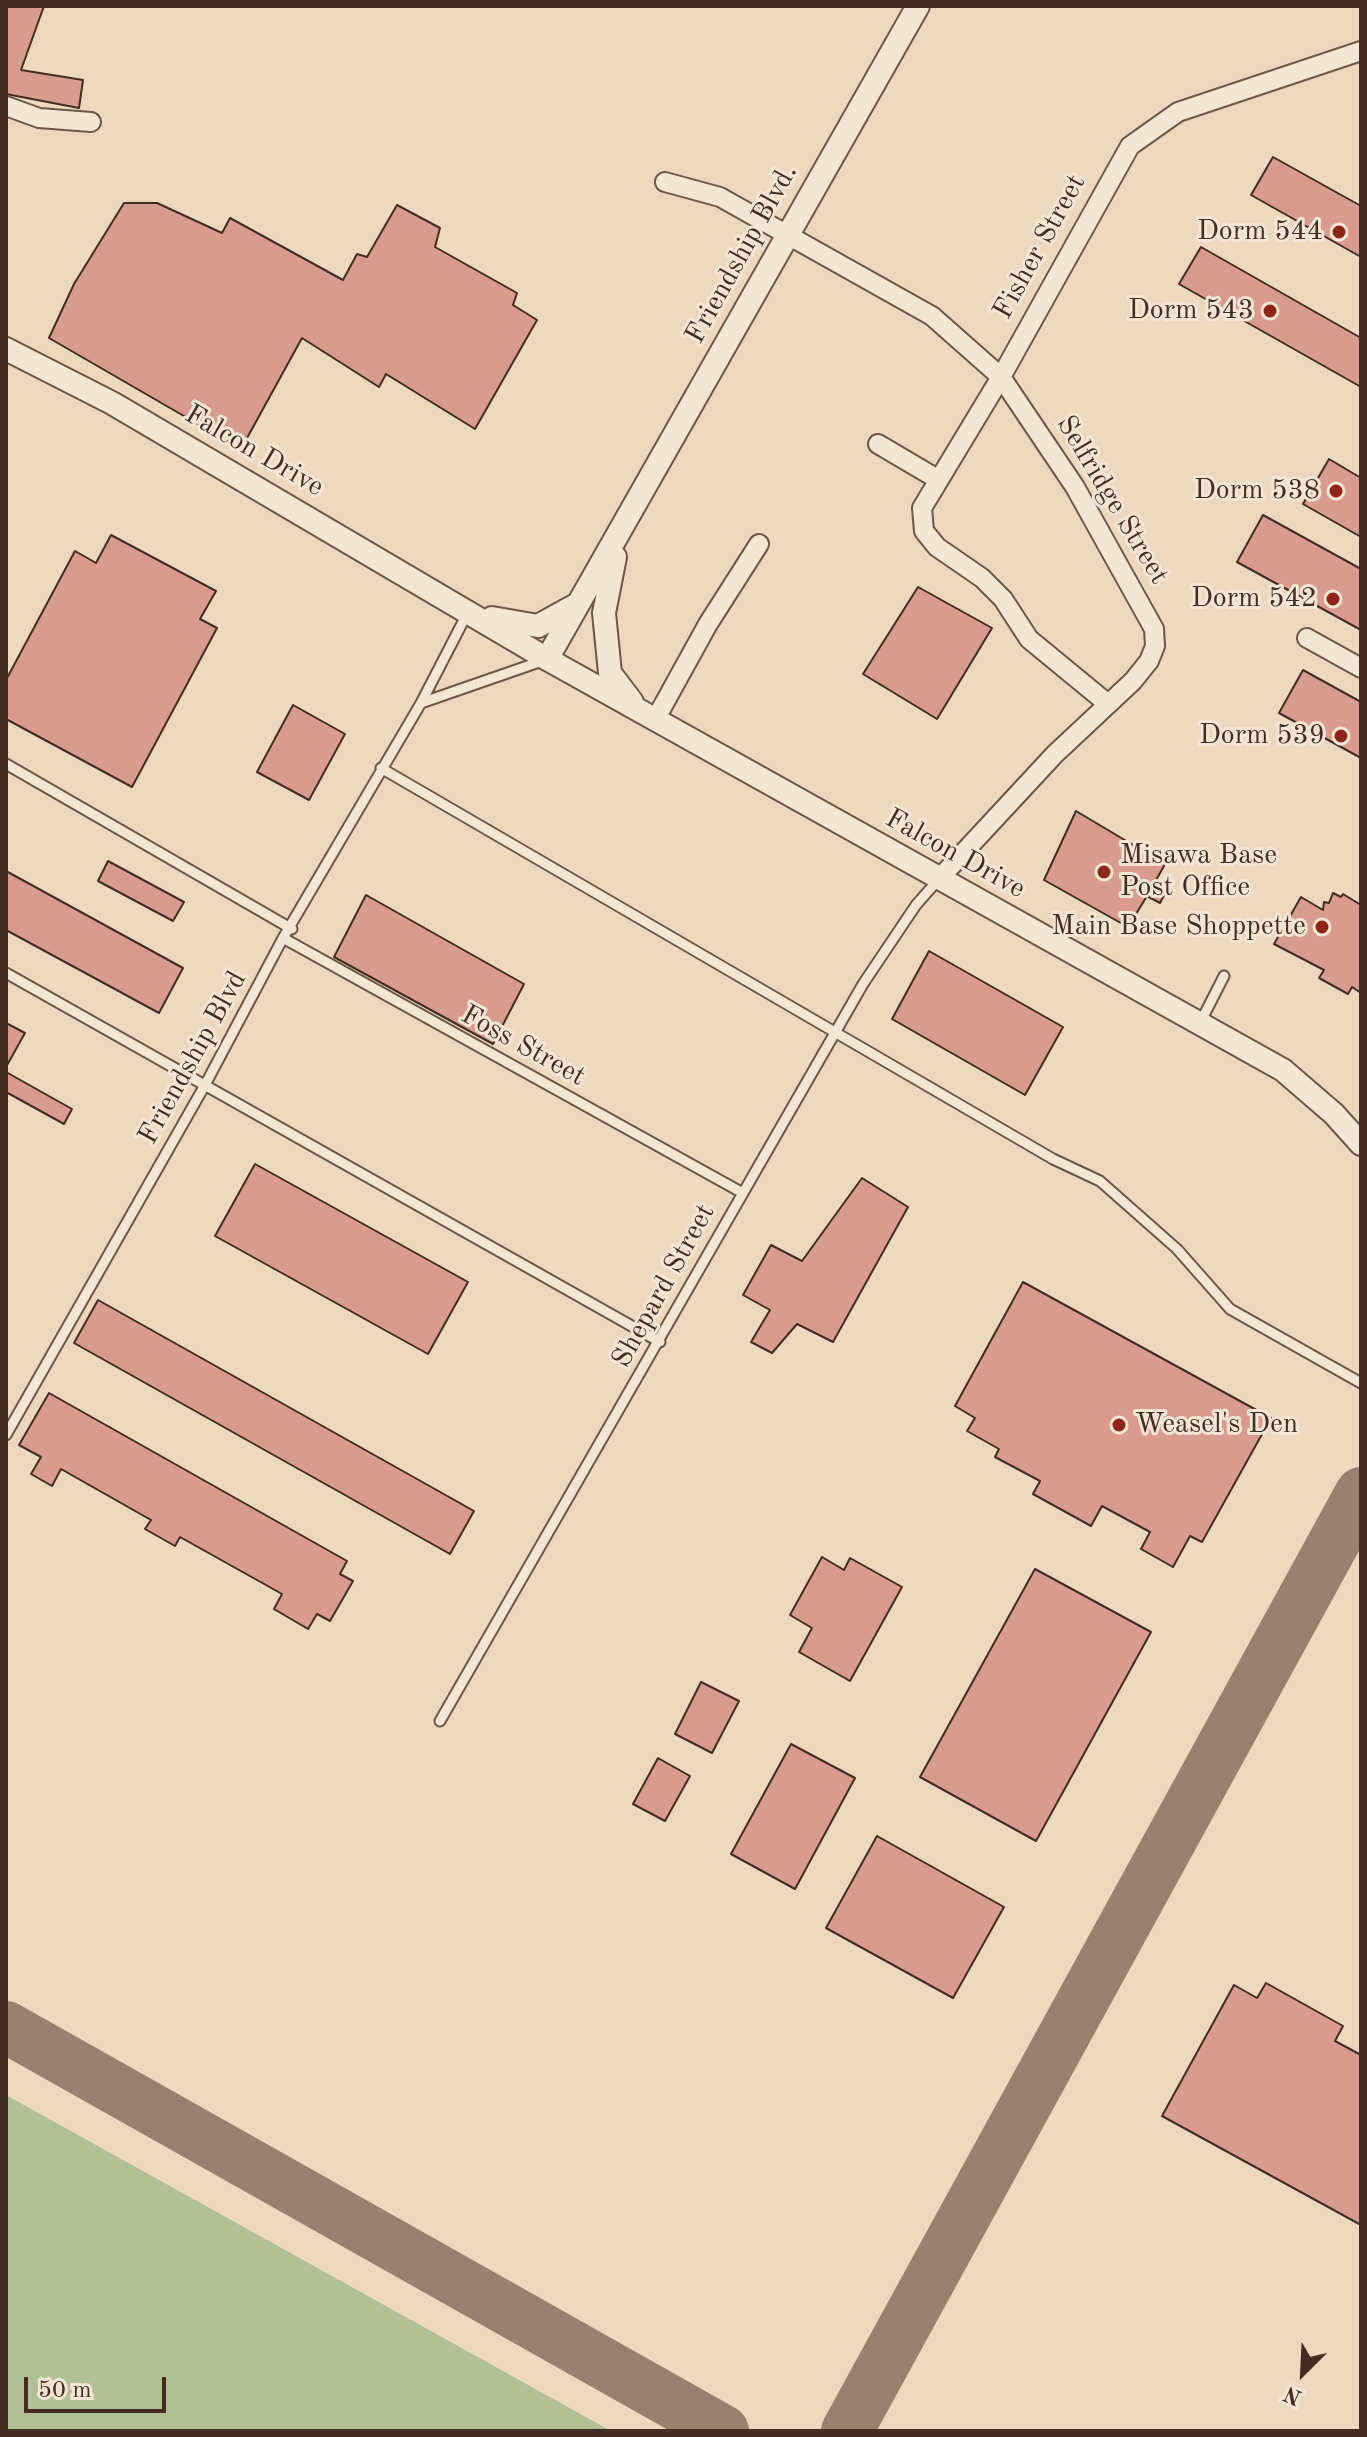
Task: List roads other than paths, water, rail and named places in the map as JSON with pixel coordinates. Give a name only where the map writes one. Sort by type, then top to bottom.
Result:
[{"type":"street","name":"Friendship Blvd.","points":[[547,659],[918,6]]},
{"type":"street","name":"Fisher Street","points":[[1108,704],[1029,639],[1003,599],[982,578],[937,547],[924,531],[922,508],[1001,377],[1130,146],[1178,112],[1361,51]]},
{"type":"street","points":[[6,106],[39,118],[91,122]]},
{"type":"street","name":"Selfridge Street","points":[[665,182],[720,197],[932,316],[1001,377],[1075,487],[1154,629],[1155,646],[1149,661],[1045,764],[938,880]]},
{"type":"street","name":"Falcon Drive","points":[[6,349],[126,411],[547,659],[1283,1070],[1334,1114],[1361,1144]]},
{"type":"street","points":[[878,444],[939,480]]},
{"type":"street","name":"Friendship Blvd.","points":[[621,533],[608,584],[606,638],[610,673],[648,716]]},
{"type":"street","points":[[648,716],[759,544]]},
{"type":"street","name":"Friendship Blvd.","points":[[468,612],[538,626],[578,604]]},
{"type":"street","points":[[1307,638],[1361,668]]},
{"type":"lane","name":"Friendship Blvd","points":[[6,1435],[205,1085],[283,938],[292,929],[381,768],[421,703],[468,612]]},
{"type":"lane","points":[[421,703],[492,675],[547,659]]},
{"type":"lane","points":[[6,764],[292,929]]},
{"type":"lane","points":[[381,768],[1053,1159],[1100,1181],[1177,1249],[1230,1309],[1361,1383]]},
{"type":"lane","name":"Shepard Street","points":[[440,1721],[863,984],[916,905],[938,880]]},
{"type":"lane","name":"Foss Street","points":[[283,938],[741,1192]]},
{"type":"lane","points":[[6,973],[660,1342]]},
{"type":"lane","points":[[1200,1023],[1224,976]]},
{"type":"place","name":"Dorm 544","points":[[1339,232]]},
{"type":"place","name":"Dorm 543","points":[[1270,311]]},
{"type":"place","name":"Dorm 538","points":[[1336,491]]},
{"type":"place","name":"Dorm 542","points":[[1333,599]]},
{"type":"place","name":"Dorm 539","points":[[1341,736]]},
{"type":"place","name":"Misawa Base Post Office","points":[[1104,872]]},
{"type":"place","name":"Main Base Shoppette","points":[[1322,927]]},
{"type":"place","name":"Weasel's Den","points":[[1119,1425]]}]
